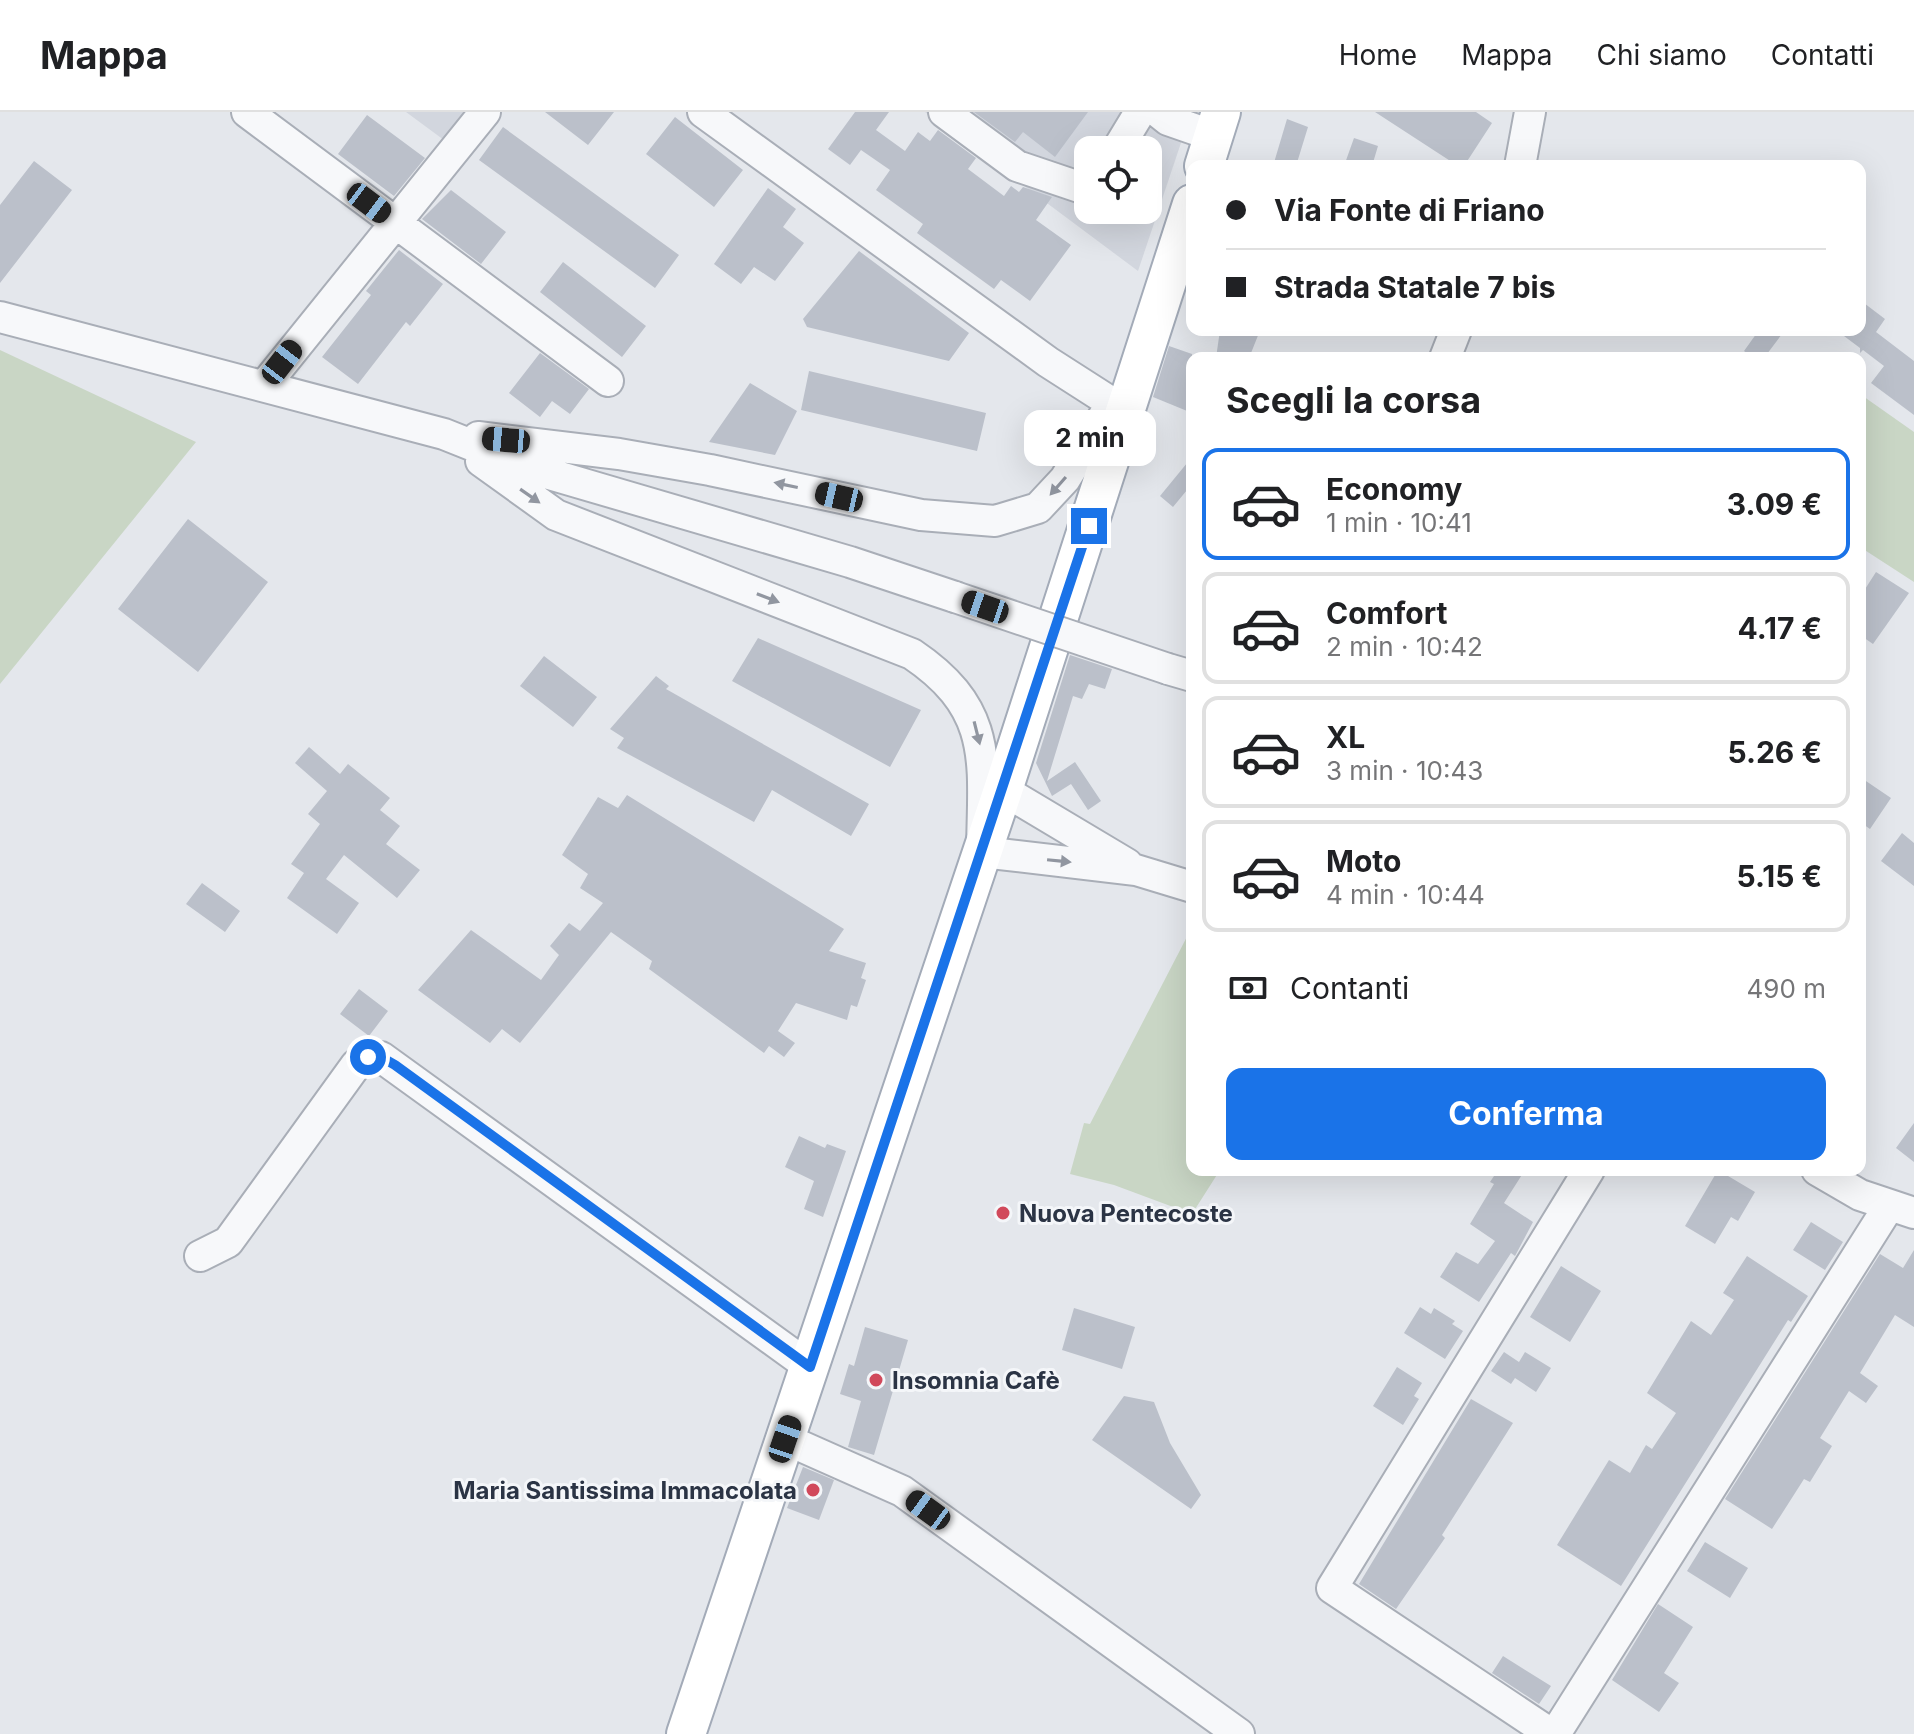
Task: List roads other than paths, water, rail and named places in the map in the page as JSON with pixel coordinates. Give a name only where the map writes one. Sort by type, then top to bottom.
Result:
[{"type":"main road","points":[[686,1734],[1003,790],[1186,223]]},
{"type":"street","points":[[247,112],[608,381]]},
{"type":"street","points":[[264,386],[394,221],[485,112]]},
{"type":"street","points":[[703,112],[1048,362],[1126,412]]},
{"type":"street","points":[[944,112],[1017,166],[1074,185]]},
{"type":"street","points":[[1125,136],[1140,112]]},
{"type":"street","points":[[1158,112],[1168,120],[1213,138]]},
{"type":"street","points":[[1521,160],[1530,112]]},
{"type":"street","points":[[7,314],[444,434],[529,468],[821,553],[1180,672]]},
{"type":"street","points":[[444,434],[619,454],[921,515],[995,521],[1038,508],[1065,479],[1104,416],[1126,412]]},
{"type":"street","points":[[444,434],[556,515],[912,654],[936,671],[958,691],[974,720],[982,771],[982,852],[1136,870],[1186,885]]},
{"type":"street","points":[[1003,790],[1136,870]]},
{"type":"street","points":[[200,1256],[228,1242],[356,1065],[368,1057],[381,1057],[810,1367]]},
{"type":"street","points":[[1585,1176],[1332,1588],[1553,1734],[1901,1209],[1860,1195],[1827,1176]]},
{"type":"street","points":[[785,1439],[902,1491],[1239,1734]]},
{"type":"place","name":"Nuova Pentecoste","points":[[1003,1213]]},
{"type":"place","name":"Insomnia Cafè","points":[[876,1380]]},
{"type":"place","name":"Maria Santissima Immacolata","points":[[813,1490]]}]
